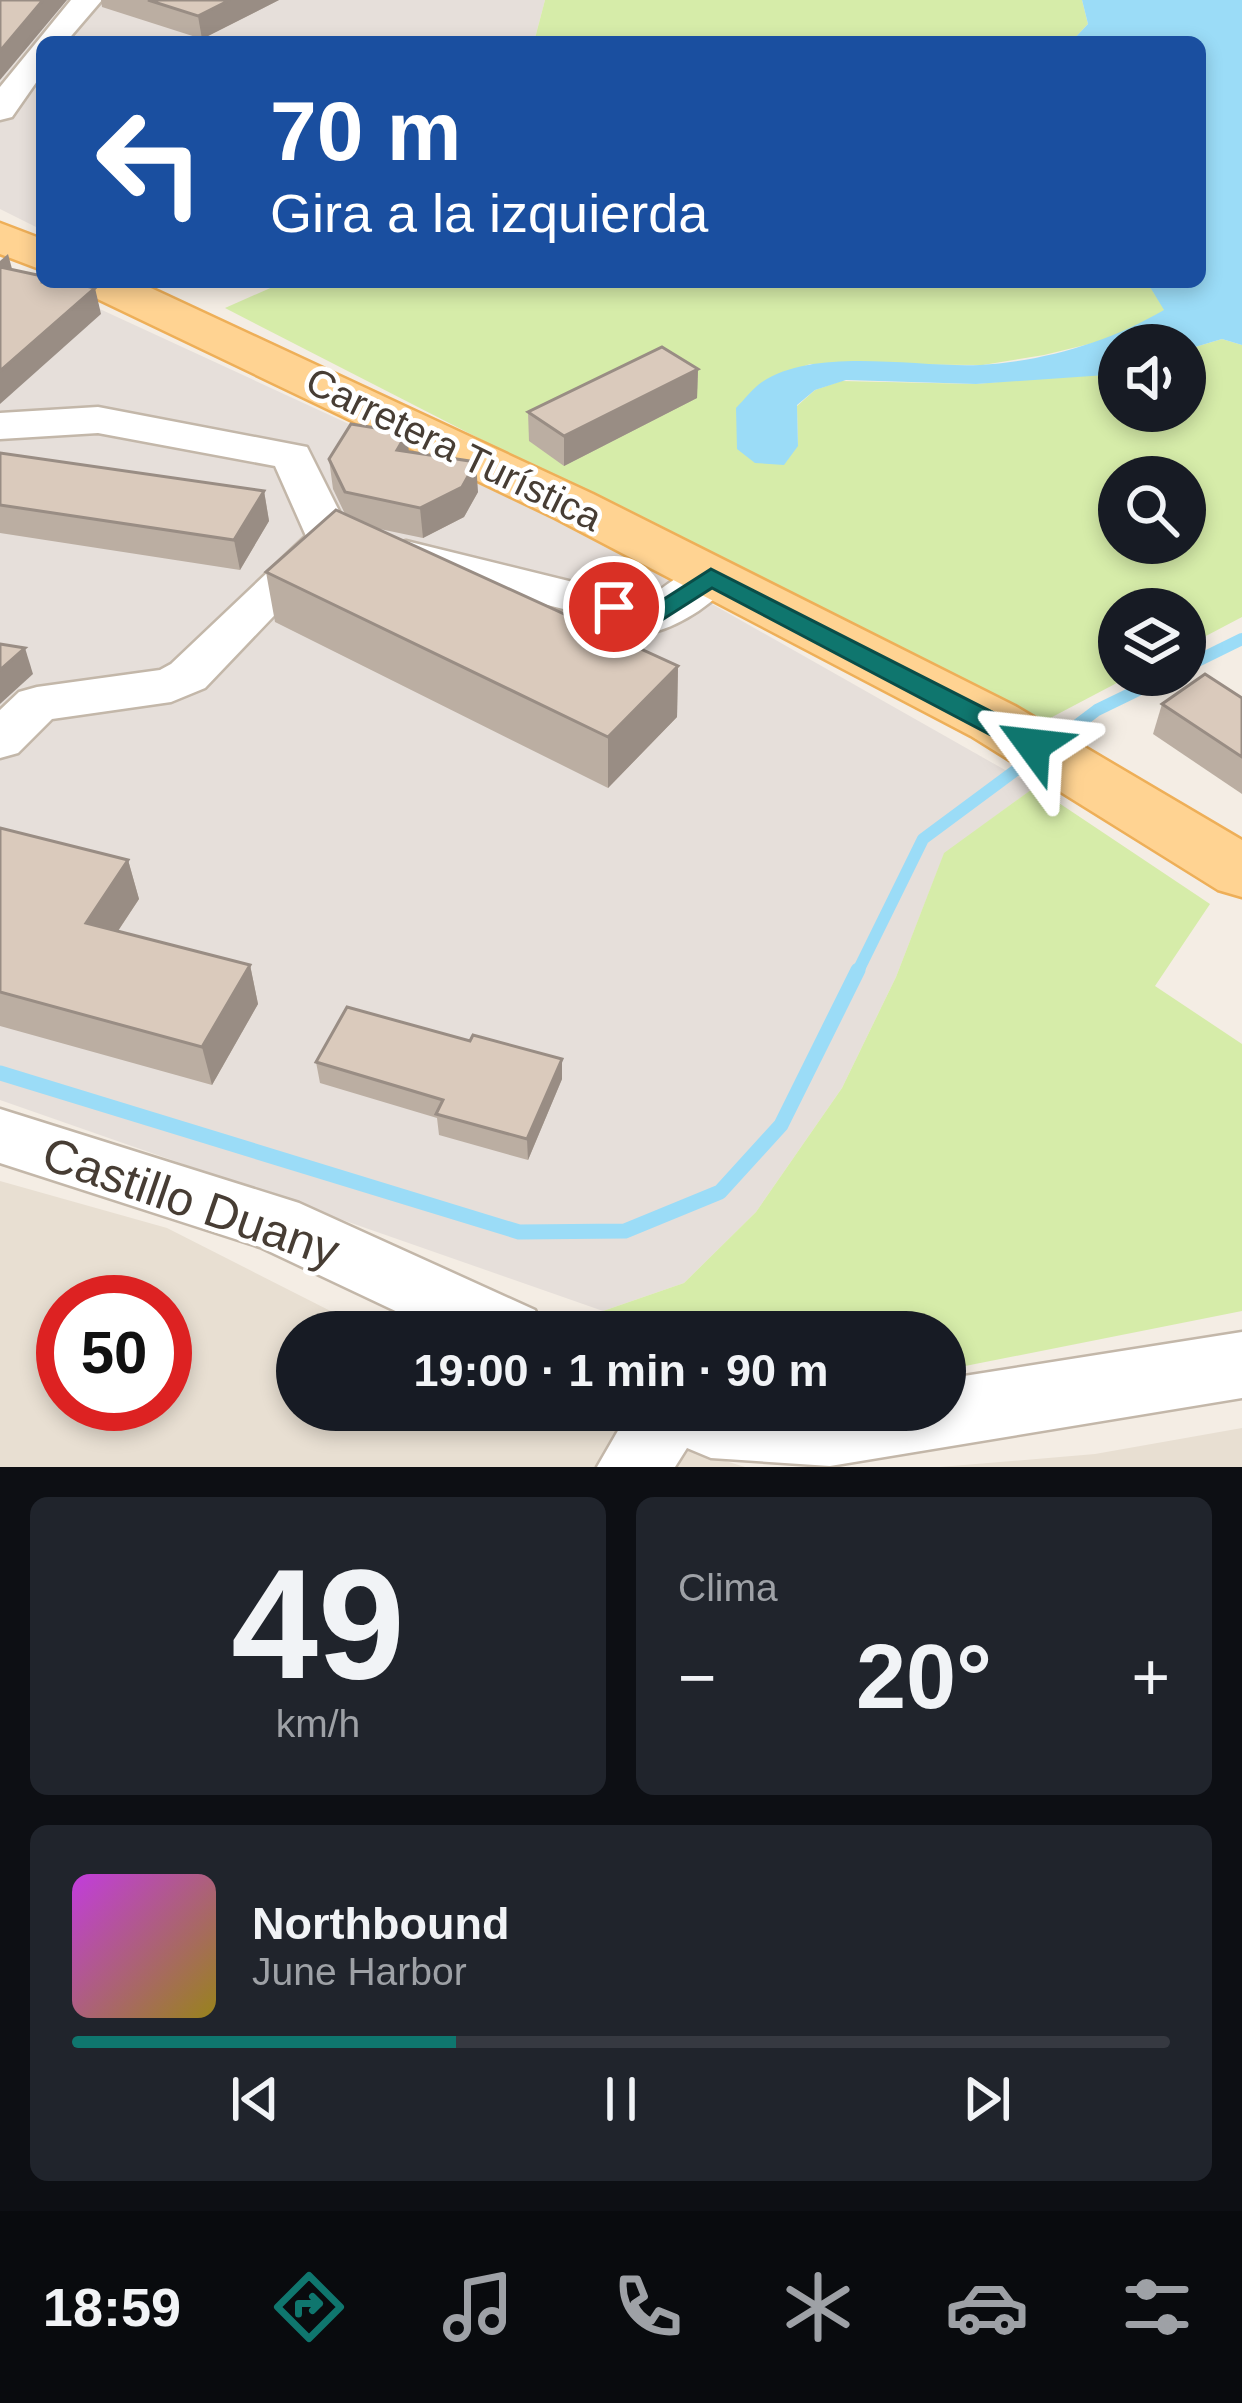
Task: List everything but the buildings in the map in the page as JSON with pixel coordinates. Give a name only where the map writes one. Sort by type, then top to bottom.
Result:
[{"type":"main road","points":[[0,237],[36,253]]},
{"type":"main road","name":"Carretera Turística","points":[[113,288],[574,506],[993,721],[1242,872]]},
{"type":"street","points":[[54,36],[87,0]]},
{"type":"street","points":[[0,110],[36,59]]},
{"type":"street","points":[[0,426],[98,421],[292,456],[328,535]]},
{"type":"street","points":[[328,535],[654,617],[711,577]]},
{"type":"street","points":[[0,740],[37,704],[171,685],[188,676],[328,535]]},
{"type":"street","name":"Castillo Duany","points":[[0,1136],[276,1223],[466,1311]]},
{"type":"street","points":[[745,1431],[834,1449],[1242,1365]]},
{"type":"street","points":[[633,1467],[660,1431]]},
{"type":"shaded area","points":[[0,0],[545,0],[536,36],[36,36],[36,227],[0,209]]},
{"type":"shaded area","points":[[0,263],[36,280],[36,288],[54,288],[592,536],[1035,787],[944,854],[896,977],[842,1088],[756,1212],[684,1283],[603,1311],[0,1100]]},
{"type":"shaded area","points":[[0,1181],[167,1228],[331,1311],[276,1311],[276,1431],[628,1431],[745,1467],[0,1467]]},
{"type":"shaded area","points":[[1242,1428],[1242,1467],[940,1467],[1095,1454]]},
{"type":"green space","points":[[545,0],[1082,0],[1088,24],[1077,36],[536,36]]},
{"type":"green space","points":[[270,288],[1151,288],[1165,310],[1141,324],[1098,324],[1098,342],[1044,355],[983,365],[810,364],[763,382],[798,446],[797,406],[815,390],[841,381],[976,384],[1098,373],[1098,432],[1206,432],[1206,344],[1222,339],[1242,345],[1242,617],[1206,636],[1206,588],[1098,588],[1098,693],[1037,725],[225,308]]},
{"type":"green space","points":[[1035,787],[1210,904],[1155,986],[1242,1044],[1242,1311],[966,1366],[966,1311],[603,1311],[684,1283],[756,1212],[842,1088],[896,977],[944,853]]},
{"type":"water","points":[[1082,0],[1242,0],[1242,345],[1222,339],[1206,344],[1206,324],[1137,324],[1164,310],[1151,288],[1206,288],[1206,36],[1077,36],[1088,24]]},
{"type":"water","points":[[1098,340],[1098,376],[976,384],[846,380],[815,390],[797,405],[798,446],[784,465],[755,463],[737,449],[736,408],[759,385],[785,371],[868,361],[980,365],[1052,354]]},
{"type":"waterway","points":[[1206,657],[1242,639]]},
{"type":"waterway","points":[[1052,744],[1097,710],[1126,696]]},
{"type":"waterway","points":[[857,973],[923,839],[1031,759]]},
{"type":"waterway","points":[[0,1073],[519,1232],[625,1231],[720,1192],[781,1125],[858,970]]},
{"type":"route","points":[[614,607],[654,617],[711,577],[1033,745]]}]
